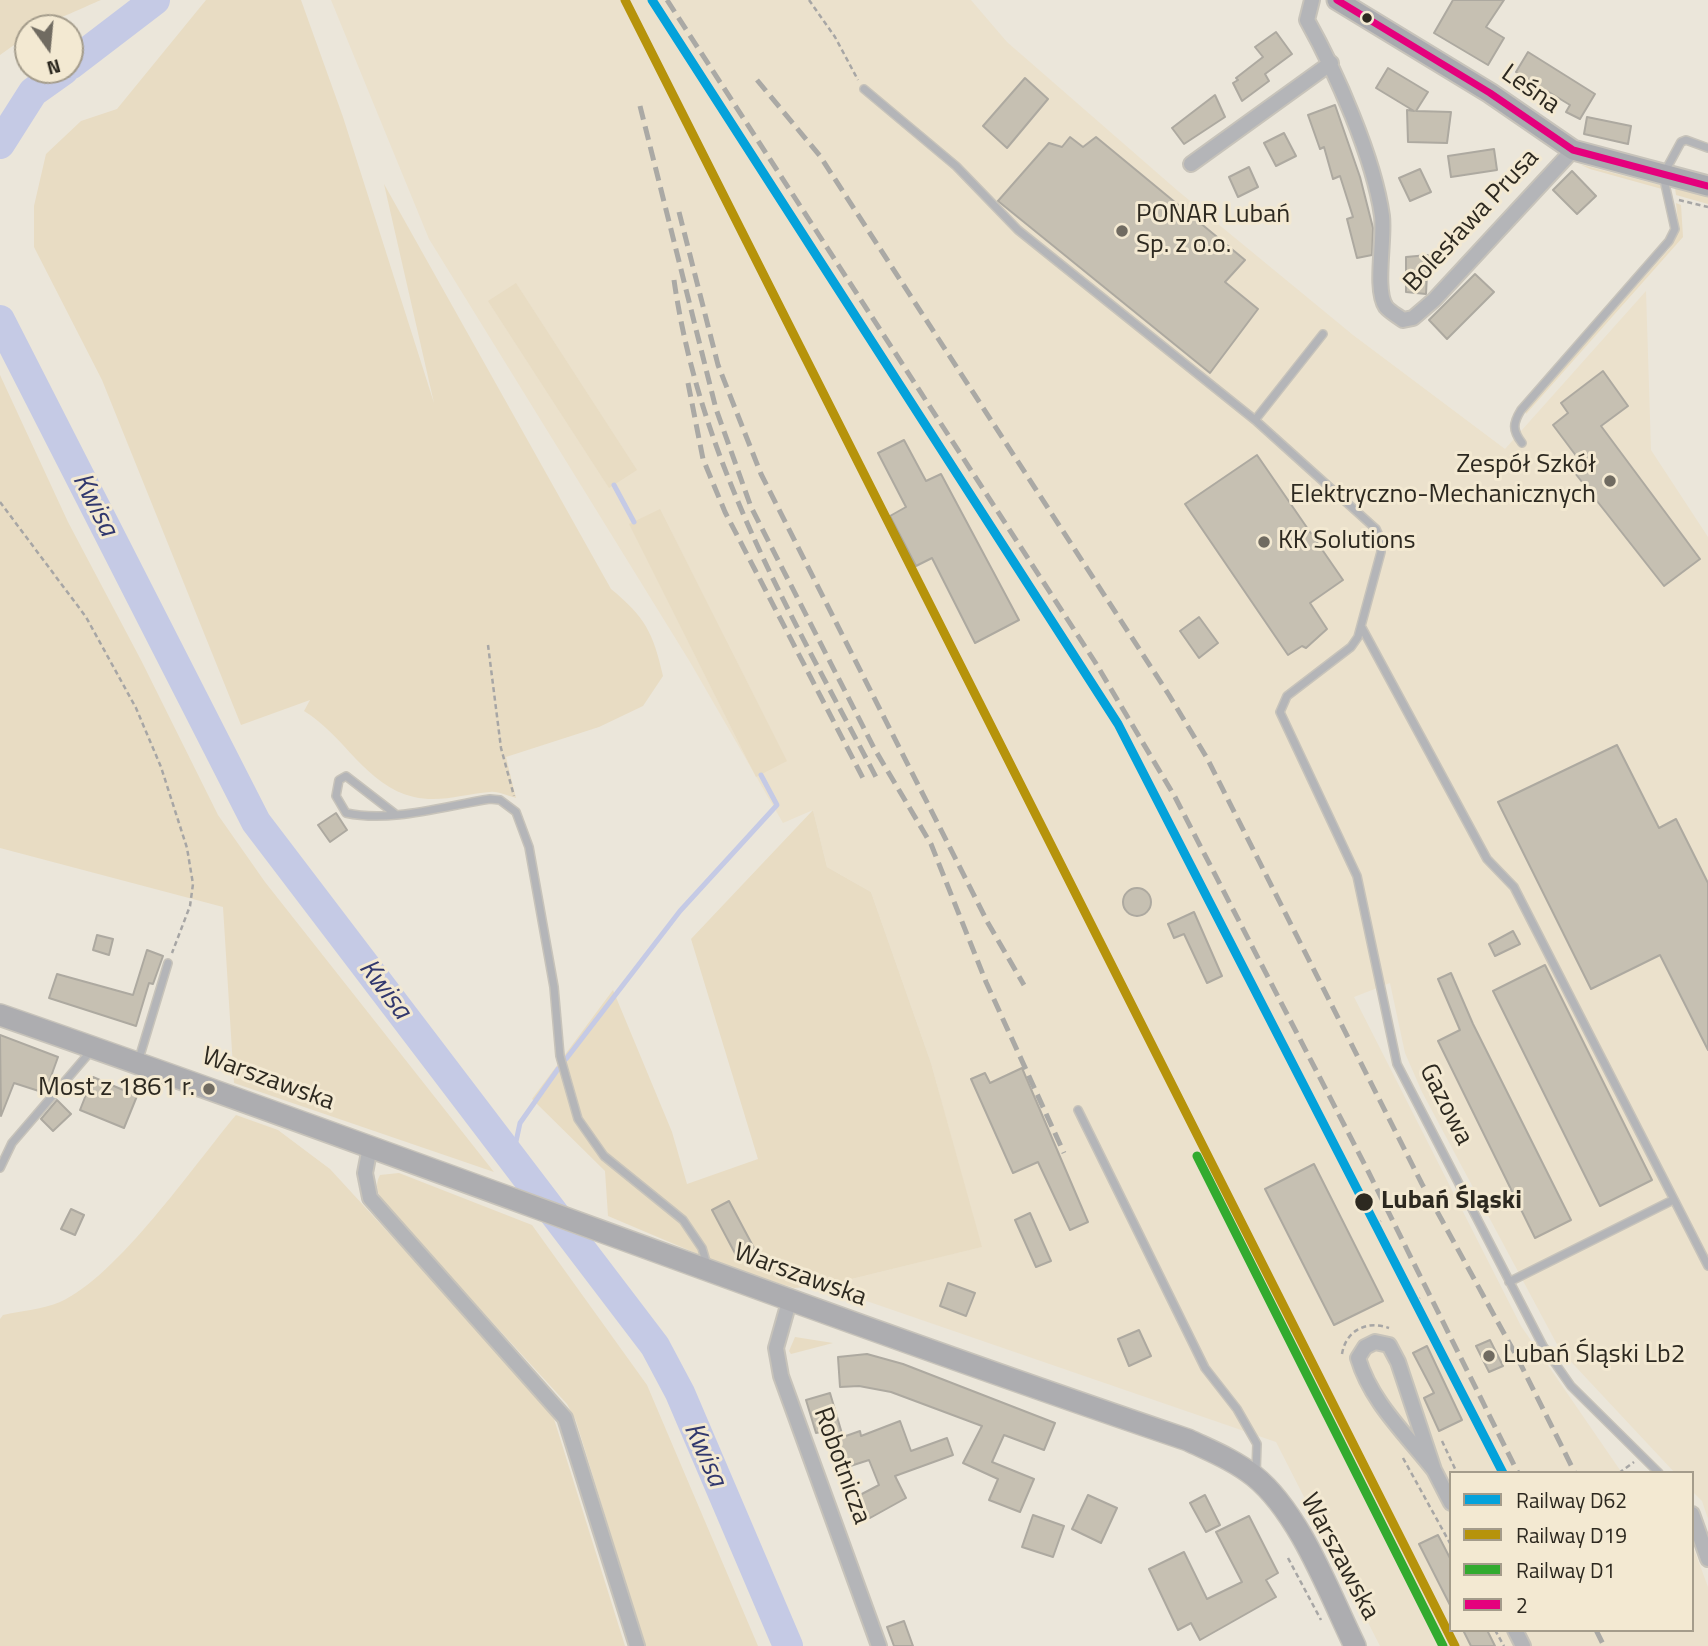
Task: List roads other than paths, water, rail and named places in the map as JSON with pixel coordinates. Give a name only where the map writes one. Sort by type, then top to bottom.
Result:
[{"type":"main road","name":"Leśna","points":[[1337,0],[1490,93],[1573,150],[1708,186]]},
{"type":"main road","name":"Warszawska","points":[[0,1015],[391,1154],[789,1302],[1188,1440],[1235,1462],[1256,1477],[1277,1499],[1294,1525],[1355,1646]]},
{"type":"street","points":[[1191,163],[1331,63],[1307,20],[1311,0]]},
{"type":"street","name":"Bolesława Prusa","points":[[1331,63],[1371,175],[1382,216],[1381,295],[1387,309],[1403,320],[1413,318],[1434,300],[1573,150]]},
{"type":"street","points":[[370,1147],[365,1173],[370,1198],[565,1418],[637,1646]]},
{"type":"street","name":"Robotnicza","points":[[789,1302],[776,1348],[781,1376],[879,1646]]},
{"type":"street","points":[[1434,1470],[1381,1406],[1363,1376],[1358,1358],[1365,1347],[1375,1342],[1389,1345],[1398,1362],[1434,1470],[1449,1499]]},
{"type":"street","points":[[1694,1520],[1708,1559]]},
{"type":"lane","points":[[864,89],[956,166],[1018,230],[1255,420],[1380,534],[1381,552],[1362,628],[1487,859],[1514,887],[1708,1266]]},
{"type":"lane","points":[[1521,443],[1515,434],[1514,423],[1521,410],[1669,241],[1675,229],[1663,175],[1681,142],[1686,140],[1708,148]]},
{"type":"lane","points":[[1255,420],[1323,334]]},
{"type":"lane","name":"Gazowa","points":[[1362,628],[1350,647],[1287,696],[1280,712],[1357,876],[1396,1064],[1543,1346],[1571,1386],[1657,1471]]},
{"type":"lane","points":[[394,813],[346,776],[339,780],[336,796],[346,813],[365,817],[394,813],[490,799],[508,805],[520,820],[534,864],[554,987],[560,1056],[574,1111],[583,1129],[604,1156],[683,1220],[702,1248],[704,1271]]},
{"type":"lane","points":[[138,1063],[169,962]]},
{"type":"lane","points":[[0,1168],[12,1143],[89,1057],[93,1047]]},
{"type":"lane","points":[[1079,1110],[1205,1368],[1237,1409],[1257,1444],[1256,1477]]},
{"type":"lane","points":[[1509,1282],[1673,1200]]},
{"type":"waterway","name":"Kwisa","points":[[84,54],[155,0]]},
{"type":"waterway","name":"Kwisa","points":[[0,144],[33,92],[44,84]]},
{"type":"waterway","name":"Kwisa","points":[[0,320],[256,822],[655,1346],[680,1393],[788,1646]]},
{"type":"waterway","points":[[614,485],[634,522]]},
{"type":"waterway","points":[[566,1059],[680,911],[777,805],[761,775]]},
{"type":"waterway","points":[[512,1160],[520,1123],[558,1069]]},
{"type":"railway","points":[[667,0],[1095,662],[1175,797],[1368,1171],[1517,1471]]},
{"type":"railway","points":[[757,80],[820,156],[1169,695],[1207,758],[1422,1184],[1517,1357],[1574,1471]]},
{"type":"railway","points":[[640,106],[716,409],[751,507],[874,748],[931,844],[986,982],[1064,1153]]},
{"type":"railway","points":[[679,212],[718,365],[761,474],[988,923],[1024,985]]},
{"type":"railway","points":[[674,280],[687,347],[705,413],[728,476],[783,599],[877,779]]},
{"type":"railway","points":[[688,383],[703,459],[725,512],[865,782]]},
{"type":"railway","points":[[1597,1632],[1604,1646]]},
{"type":"rail line","name":"D19","points":[[625,0],[1455,1646]]},
{"type":"rail line","name":"D62","points":[[652,0],[1118,724],[1502,1471]]},
{"type":"rail line","name":"D1","points":[[1197,1156],[1443,1646]]},
{"type":"place","name":"PONAR Lubań Sp. z o.o.","points":[[1122,231]]},
{"type":"place","name":"Zespół Szkół Elektryczno-Mechanicznych","points":[[1610,481]]},
{"type":"place","name":"KK Solutions","points":[[1264,542]]},
{"type":"place","name":"Most z 1861 r.","points":[[209,1089]]},
{"type":"place","name":"Lubań Śląski","points":[[1364,1202]]},
{"type":"place","name":"Lubań Śląski Lb2","points":[[1489,1356]]}]
